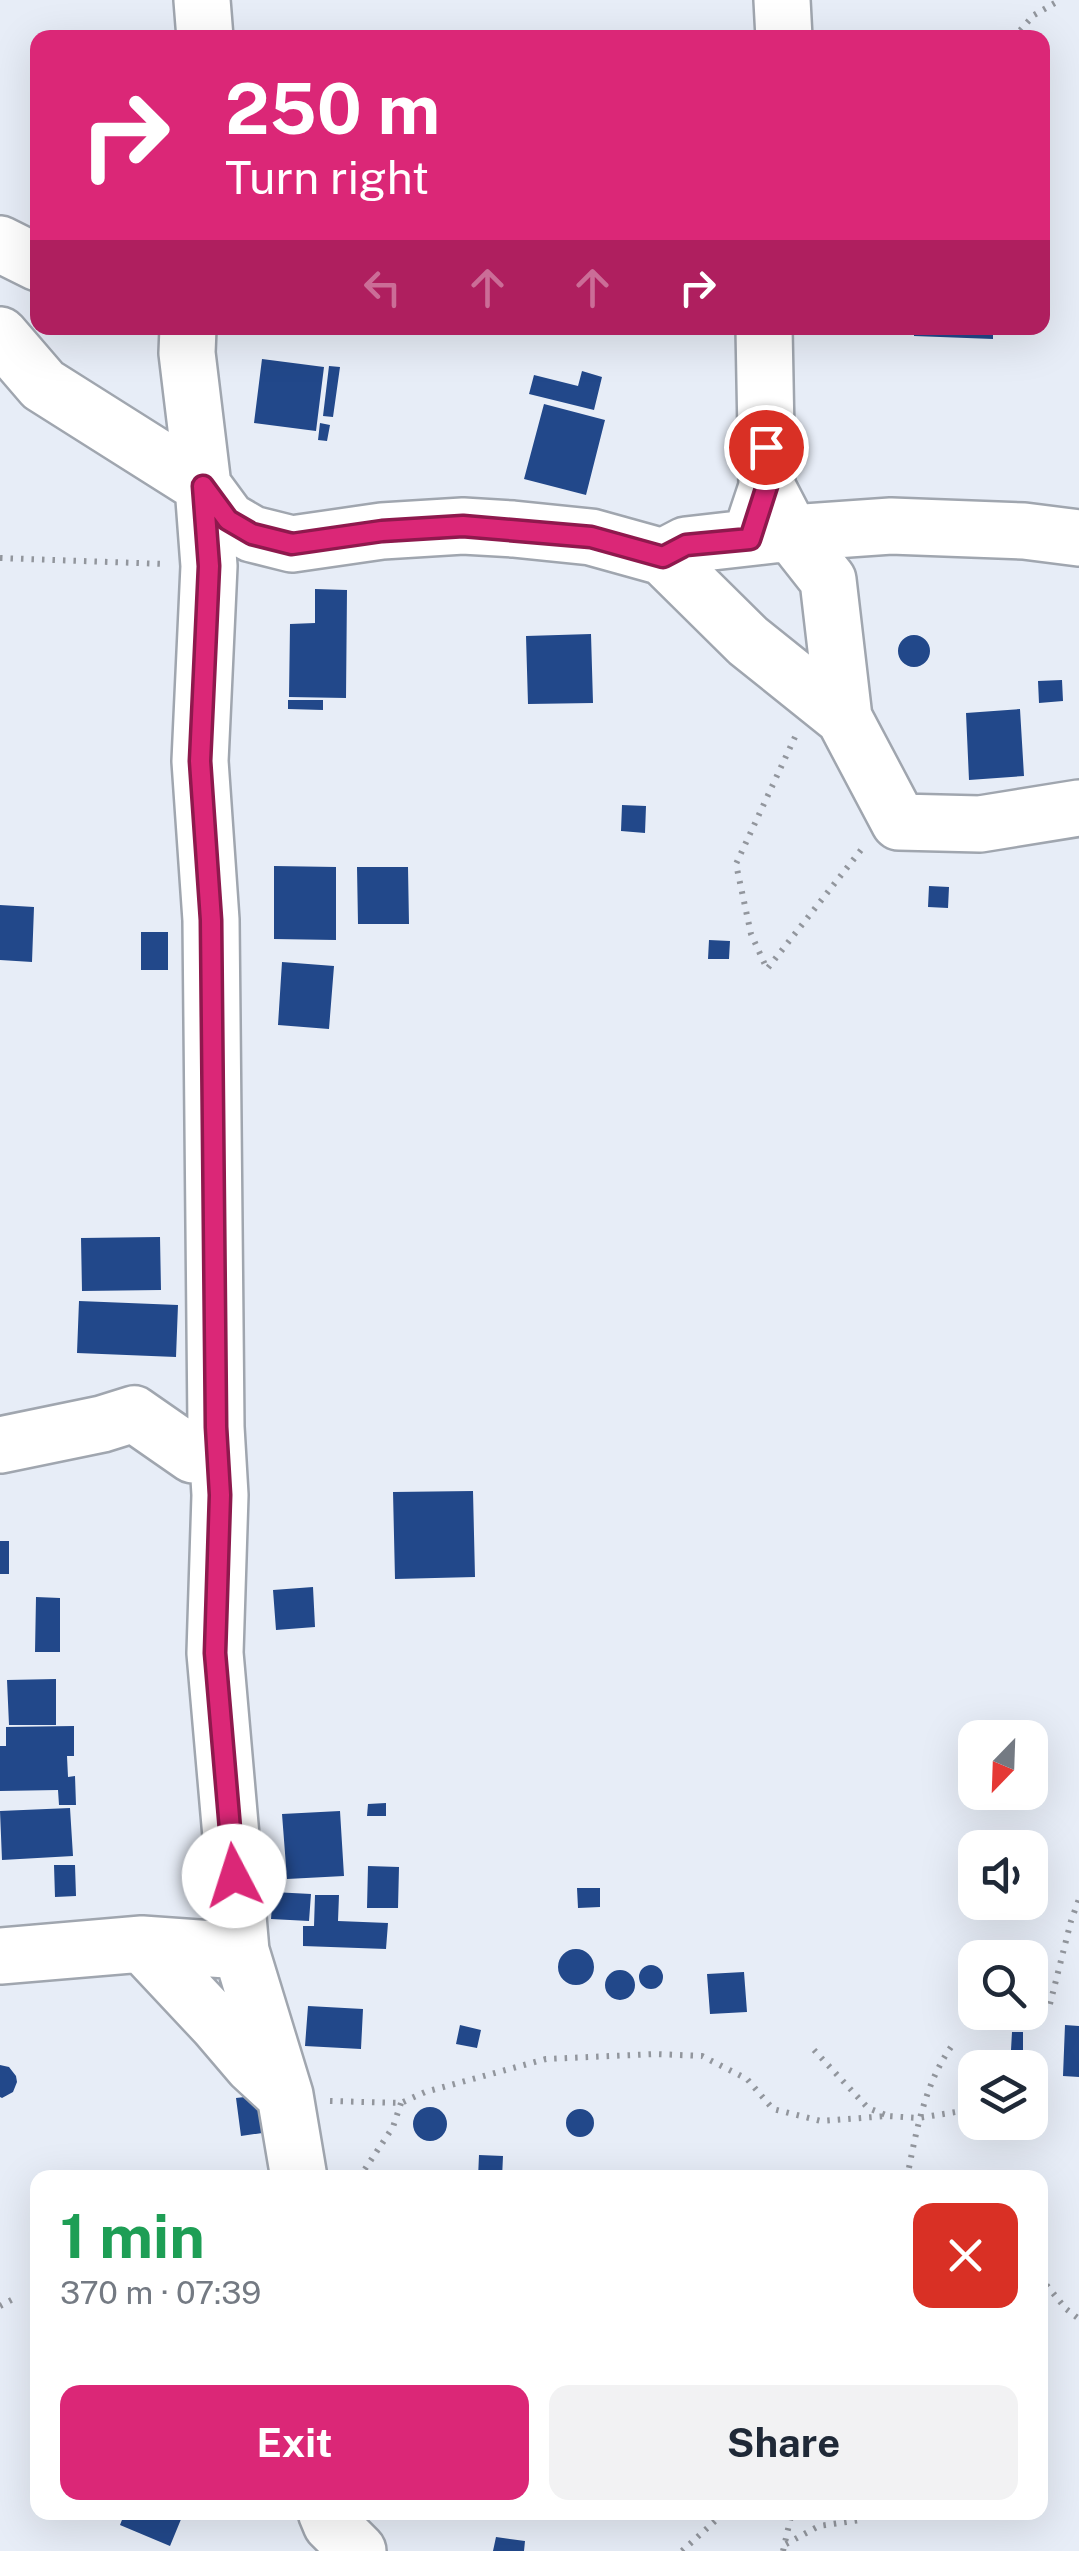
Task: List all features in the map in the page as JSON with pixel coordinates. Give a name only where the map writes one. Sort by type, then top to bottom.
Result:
[{"type":"street","points":[[202,0],[204,30]]},
{"type":"street","points":[[782,0],[784,30]]},
{"type":"street","points":[[0,244],[30,258]]},
{"type":"street","points":[[0,335],[43,385],[203,486],[228,520],[252,534],[292,544],[382,531],[463,526],[591,537],[663,557],[748,642],[829,706],[899,822],[980,824],[1079,808]]},
{"type":"street","points":[[764,335],[769,519],[828,580],[829,706]]},
{"type":"street","points":[[175,336],[203,486],[209,566],[200,761],[211,920],[220,1495],[215,1653],[240,1951],[285,2095],[298,2170]]},
{"type":"street","points":[[663,557],[686,545],[769,519],[1024,531],[1079,538]]},
{"type":"street","points":[[0,1445],[134,1414],[193,1455]]},
{"type":"street","points":[[0,1956],[142,1944],[240,1951]]},
{"type":"street","points":[[142,1944],[252,2066],[285,2095]]},
{"type":"street","points":[[329,2520],[358,2551]]},
{"type":"path","points":[[1020,30],[1034,15],[1060,0]]},
{"type":"path","points":[[0,558],[209,566]]},
{"type":"path","points":[[829,706],[736,864],[750,934],[767,969],[872,836],[899,822]]},
{"type":"path","points":[[1050,2004],[1070,1921],[1079,1900]]},
{"type":"path","points":[[908,2170],[918,2118],[944,2055],[954,2044]]},
{"type":"path","points":[[814,2050],[868,2108],[887,2116]]},
{"type":"path","points":[[285,2095],[348,2103],[402,2103],[426,2092],[546,2059],[654,2054],[702,2056],[747,2080],[773,2109],[821,2121],[918,2118],[958,2112]]},
{"type":"path","points":[[364,2170],[394,2127],[402,2103]]},
{"type":"path","points":[[1048,2287],[1079,2320]]},
{"type":"path","points":[[0,2306],[15,2298]]},
{"type":"path","points":[[682,2551],[716,2520]]},
{"type":"path","points":[[784,2548],[790,2520]]},
{"type":"path","points":[[784,2548],[819,2526],[860,2520]]},
{"type":"building","points":[[993,335],[993,339],[914,336]]},
{"type":"building","points":[[262,359],[324,367],[316,431],[254,423]]},
{"type":"building","points":[[329,366],[340,367],[333,417],[323,416]]},
{"type":"building","points":[[582,371],[602,377],[594,410],[529,394],[534,375],[578,386]]},
{"type":"building","points":[[544,404],[605,420],[586,495],[524,479]]},
{"type":"building","points":[[320,423],[330,425],[327,441],[318,440]]},
{"type":"building","points":[[315,589],[347,590],[346,698],[289,697],[290,624],[315,623]]},
{"type":"building","points":[[591,634],[593,703],[528,704],[526,636]]},
{"type":"building","points":[[914,635],[926,639],[930,651],[926,663],[914,667],[902,663],[898,651],[902,639]]},
{"type":"building","points":[[1062,680],[1063,701],[1039,703],[1038,681]]},
{"type":"building","points":[[288,700],[323,700],[323,710],[288,709]]},
{"type":"building","points":[[1020,709],[1024,776],[969,780],[966,713]]},
{"type":"building","points":[[622,805],[646,806],[645,833],[621,831]]},
{"type":"building","points":[[274,866],[336,867],[336,940],[274,939]]},
{"type":"building","points":[[357,867],[408,867],[409,924],[358,924]]},
{"type":"building","points":[[929,886],[949,887],[948,908],[928,907]]},
{"type":"building","points":[[0,905],[34,907],[32,962],[0,960]]},
{"type":"building","points":[[141,932],[168,932],[168,970],[141,970]]},
{"type":"building","points":[[709,940],[730,941],[729,959],[708,959]]},
{"type":"building","points":[[282,962],[334,966],[329,1029],[278,1025]]},
{"type":"building","points":[[160,1237],[161,1290],[82,1291],[81,1238]]},
{"type":"building","points":[[79,1301],[178,1305],[176,1357],[77,1353]]},
{"type":"building","points":[[473,1491],[475,1577],[395,1579],[393,1492]]},
{"type":"building","points":[[0,1541],[9,1541],[9,1574],[0,1574]]},
{"type":"building","points":[[313,1587],[315,1627],[276,1630],[273,1590]]},
{"type":"building","points":[[36,1597],[60,1598],[60,1652],[35,1652]]},
{"type":"building","points":[[56,1679],[56,1725],[9,1725],[7,1680]]},
{"type":"building","points":[[74,1726],[74,1756],[67,1756],[68,1777],[75,1776],[76,1805],[59,1805],[58,1790],[0,1791],[0,1746],[6,1746],[6,1727]]},
{"type":"building","points":[[386,1803],[386,1816],[367,1816],[368,1804]]},
{"type":"building","points":[[70,1808],[73,1856],[2,1860],[0,1811]]},
{"type":"building","points":[[340,1811],[344,1876],[287,1879],[282,1814]]},
{"type":"building","points":[[54,1865],[75,1865],[76,1896],[55,1897]]},
{"type":"building","points":[[368,1866],[399,1867],[398,1908],[367,1908]]},
{"type":"building","points":[[577,1888],[600,1888],[600,1907],[578,1908]]},
{"type":"building","points":[[273,1892],[311,1894],[309,1921],[271,1919]]},
{"type":"building","points":[[315,1895],[339,1895],[338,1921],[388,1923],[386,1949],[303,1946],[303,1926],[314,1926]]},
{"type":"building","points":[[576,1949],[589,1954],[594,1967],[589,1980],[576,1985],[563,1980],[558,1967],[563,1954]]},
{"type":"building","points":[[651,1965],[660,1968],[660,1986],[651,1989],[642,1986],[639,1977],[642,1968]]},
{"type":"building","points":[[620,1970],[631,1974],[635,1985],[631,1996],[620,2000],[609,1996],[605,1985],[609,1974]]},
{"type":"building","points":[[744,1972],[747,2012],[710,2014],[707,1974]]},
{"type":"building","points":[[308,2006],[363,2009],[361,2049],[305,2046]]},
{"type":"building","points":[[460,2025],[481,2030],[477,2048],[456,2044]]},
{"type":"building","points":[[1065,2025],[1079,2026],[1079,2077],[1063,2076]]},
{"type":"building","points":[[1012,2032],[1023,2032],[1023,2050],[1011,2050]]},
{"type":"building","points":[[0,2065],[9,2067],[17,2082],[13,2092],[2,2098],[0,2097]]},
{"type":"building","points":[[264,2095],[269,2132],[241,2136],[236,2098]]},
{"type":"building","points":[[430,2107],[442,2112],[447,2124],[442,2136],[430,2141],[418,2136],[413,2124],[418,2112]]},
{"type":"building","points":[[580,2109],[590,2113],[594,2123],[590,2133],[580,2137],[570,2133],[566,2123],[570,2113]]},
{"type":"building","points":[[479,2155],[503,2156],[502,2170],[478,2170]]},
{"type":"building","points":[[122,2520],[181,2520],[170,2546],[120,2525]]},
{"type":"building","points":[[496,2537],[525,2541],[524,2551],[493,2551]]},
{"type":"route","points":[[234,1876],[215,1653],[220,1495],[211,920],[200,761],[209,566],[203,486],[228,520],[252,534],[292,544],[382,531],[463,526],[591,537],[663,557],[686,545],[750,539],[767,486],[766,447]]}]
